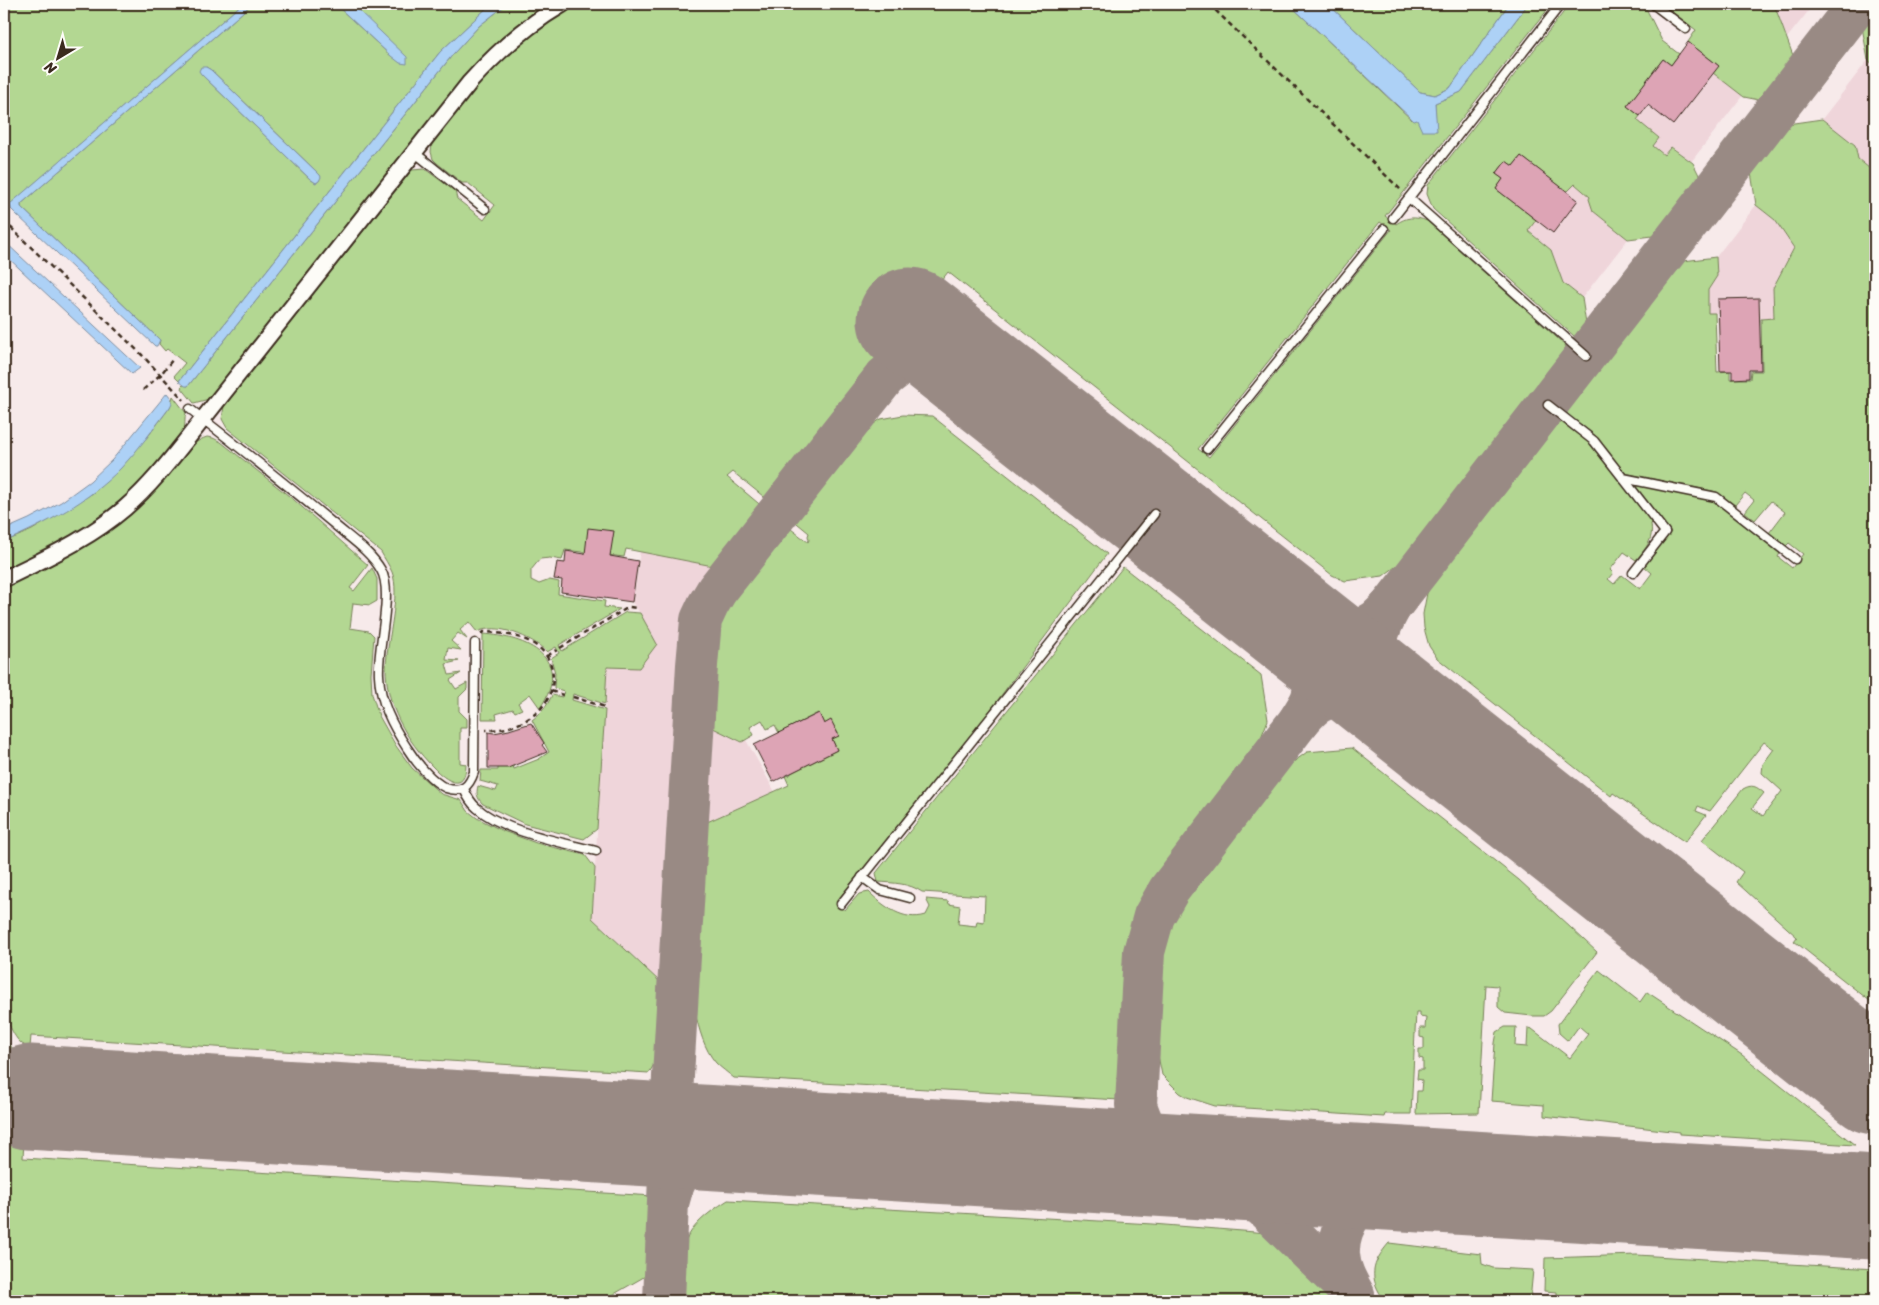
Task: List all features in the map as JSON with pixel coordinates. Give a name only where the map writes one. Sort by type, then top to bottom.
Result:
[{"type":"street","points":[[4,579],[80,540],[105,524],[126,507],[160,473],[470,82],[491,58],[539,18],[563,4]]},
{"type":"lane","points":[[1393,218],[1561,4]]},
{"type":"lane","points":[[1653,4],[1686,29]]},
{"type":"lane","points":[[414,152],[484,209]]},
{"type":"lane","points":[[1409,198],[1586,356]]},
{"type":"lane","points":[[1207,449],[1384,229]]},
{"type":"lane","points":[[1548,405],[1594,441],[1665,532],[1633,573]]},
{"type":"lane","points":[[190,409],[299,494],[372,557],[382,570],[386,582],[386,594],[379,674],[381,693],[392,724],[417,764],[443,786],[454,790],[464,789],[471,782],[474,772],[475,643]]},
{"type":"lane","points":[[1623,478],[1716,497],[1795,559]]},
{"type":"lane","points":[[841,904],[1154,514]]},
{"type":"lane","points":[[464,789],[476,808],[506,824],[538,836],[596,851]]},
{"type":"lane","points":[[862,877],[880,890],[910,898]]},
{"type":"path","points":[[1209,4],[1409,198]]},
{"type":"path","points":[[4,221],[161,374],[190,409]]},
{"type":"path","points":[[143,390],[161,374],[173,359]]},
{"type":"path","points":[[547,656],[629,607],[636,608]]},
{"type":"path","points":[[474,730],[503,729],[520,724],[540,711],[549,698],[553,675],[547,656],[539,647],[530,642],[511,635],[483,632],[475,643]]},
{"type":"path","points":[[551,691],[563,695]]},
{"type":"path","points":[[573,697],[605,707]]},
{"type":"shaded area","points":[[1774,4],[1814,4],[1787,38]]},
{"type":"shaded area","points":[[1868,60],[1875,66],[1875,151],[1871,157],[1875,160],[1875,173],[1857,159],[1855,145],[1822,119]]},
{"type":"shaded area","points":[[1713,73],[1743,95],[1691,162],[1672,147],[1665,155],[1652,146],[1659,138],[1636,120],[1648,105],[1673,124]]},
{"type":"shaded area","points":[[1574,183],[1590,197],[1593,211],[1628,239],[1582,298],[1563,283],[1551,250],[1528,231],[1536,220],[1552,232],[1567,192]]},
{"type":"shaded area","points":[[1756,205],[1775,220],[1794,248],[1773,288],[1774,318],[1760,319],[1759,298],[1718,313],[1708,314],[1708,289],[1717,276],[1716,257]]},
{"type":"shaded area","points":[[640,551],[718,567],[686,612],[681,631],[660,982],[592,918],[607,667],[640,613],[632,602]]},
{"type":"shaded area","points":[[711,727],[741,742],[746,740],[775,792],[705,823]]},
{"type":"green space","points":[[4,4],[242,4],[7,207],[5,213]]},
{"type":"green space","points":[[252,4],[335,4],[391,56],[355,4],[491,4],[440,52],[179,381],[174,376],[185,363],[167,349],[165,351],[159,344],[160,340],[21,207],[21,204]],"holes":[[[206,67],[320,175],[319,181],[316,183],[310,179],[201,74]]]},
{"type":"green space","points":[[507,4],[547,4],[501,38],[473,67],[209,399],[194,403],[181,387],[183,385],[188,386],[454,53],[479,26]]},
{"type":"green space","points":[[581,4],[1289,4],[1413,121],[1417,119],[1436,131],[1435,103],[1461,92],[1528,4],[1552,4],[1385,216],[1396,224],[1411,218],[1427,221],[1565,345],[1569,353],[1414,553],[1383,576],[1345,581],[1332,575],[948,272],[769,501],[733,472],[727,477],[764,508],[718,567],[626,549],[624,557],[565,550],[562,560],[540,559],[531,570],[531,580],[539,584],[550,580],[559,582],[558,594],[605,601],[604,607],[620,609],[559,645],[562,651],[626,612],[640,613],[657,644],[639,668],[607,667],[605,704],[573,694],[572,700],[605,710],[597,829],[584,839],[525,824],[483,804],[479,800],[477,789],[478,786],[496,791],[498,786],[480,781],[481,770],[498,770],[498,760],[511,759],[514,769],[539,759],[549,752],[532,720],[544,709],[552,695],[562,697],[564,691],[554,688],[555,673],[551,658],[559,653],[556,647],[547,652],[524,636],[504,630],[485,629],[477,632],[469,622],[460,630],[467,639],[458,633],[451,641],[461,650],[448,648],[446,660],[459,661],[446,664],[449,675],[461,673],[450,680],[456,689],[467,683],[467,689],[459,697],[459,711],[467,719],[467,728],[460,728],[460,763],[466,764],[463,779],[459,782],[454,782],[444,777],[423,757],[406,734],[389,694],[386,666],[395,592],[392,572],[381,552],[227,428],[222,419],[224,406],[412,170],[425,169],[455,191],[457,199],[484,220],[495,205],[468,183],[462,183],[433,159],[431,152],[432,142],[499,64],[536,31],[558,16]],"holes":[[[1380,222],[1391,230],[1209,457],[1198,449]]]},
{"type":"green space","points":[[1328,4],[1509,4],[1450,88],[1435,95],[1420,92]]},
{"type":"green space","points":[[1570,4],[1643,4],[1645,6],[1662,41],[1679,54],[1671,65],[1663,59],[1627,106],[1640,116],[1637,120],[1659,138],[1653,146],[1664,155],[1671,147],[1693,163],[1702,181],[1661,235],[1628,239],[1593,211],[1590,197],[1575,184],[1567,192],[1521,156],[1513,166],[1506,161],[1496,174],[1503,179],[1496,189],[1536,220],[1528,231],[1551,250],[1563,283],[1582,298],[1587,331],[1580,339],[1574,336],[1433,209],[1427,194],[1428,185]]},
{"type":"green space","points":[[1662,4],[1774,4],[1795,61],[1764,101],[1744,97],[1713,73],[1718,65],[1688,42],[1696,30]]},
{"type":"green space","points":[[1875,9],[1875,66],[1868,60],[1862,27]]},
{"type":"green space","points":[[1822,119],[1855,145],[1858,159],[1875,173],[1875,1005],[1794,941],[1797,937],[1736,882],[1743,872],[1702,840],[1746,787],[1754,786],[1764,793],[1752,808],[1763,816],[1782,791],[1762,773],[1763,764],[1774,749],[1764,742],[1710,811],[1698,806],[1696,811],[1706,815],[1685,842],[1613,793],[1611,796],[1437,658],[1429,646],[1424,628],[1423,614],[1427,593],[1442,565],[1552,422],[1561,422],[1589,443],[1650,520],[1651,537],[1647,546],[1636,560],[1624,552],[1610,570],[1613,573],[1608,579],[1614,584],[1622,575],[1640,589],[1652,573],[1644,566],[1671,532],[1635,485],[1714,501],[1780,553],[1778,557],[1792,568],[1803,554],[1789,543],[1786,546],[1769,533],[1785,512],[1771,501],[1755,520],[1745,512],[1754,500],[1745,493],[1735,505],[1719,493],[1713,491],[1625,473],[1595,435],[1568,415],[1564,407],[1683,261],[1716,257],[1717,276],[1708,290],[1708,313],[1715,313],[1717,372],[1730,371],[1730,379],[1750,379],[1751,371],[1762,371],[1761,319],[1774,318],[1773,288],[1794,248],[1775,220],[1756,205],[1751,172],[1787,124]]},
{"type":"green space","points":[[173,396],[186,413],[184,430],[182,435],[147,475],[111,508],[91,522],[49,548],[4,570],[4,542],[32,530],[93,493],[120,468],[149,435],[170,407]]},
{"type":"green space","points":[[903,415],[932,416],[1107,554],[988,713],[836,902],[845,910],[859,894],[869,892],[887,907],[902,914],[918,917],[926,915],[930,907],[926,899],[948,901],[949,904],[960,906],[958,924],[976,926],[977,921],[984,922],[985,896],[922,892],[907,885],[878,882],[876,873],[1123,567],[1261,675],[1268,720],[1254,755],[1151,891],[1141,907],[1133,931],[1120,1100],[734,1078],[718,1065],[712,1057],[700,1032],[695,1012],[705,823],[789,785],[785,776],[789,776],[791,773],[837,750],[832,739],[839,735],[831,721],[824,724],[818,713],[779,733],[775,725],[767,729],[762,720],[750,727],[754,735],[742,742],[711,727],[717,628],[725,604],[787,526],[808,542],[809,533],[792,519],[859,434],[881,419]]},
{"type":"green space","points":[[207,437],[221,442],[294,500],[368,565],[350,588],[354,591],[372,568],[377,579],[377,601],[370,605],[353,603],[350,628],[369,631],[374,636],[371,674],[372,694],[379,716],[396,746],[412,768],[441,794],[461,800],[468,811],[477,818],[503,831],[536,843],[585,855],[595,868],[592,918],[660,982],[656,1061],[649,1073],[31,1036],[30,1047],[25,1046],[17,1039],[4,1014],[4,588],[69,556],[115,526],[152,494],[194,444]]},
{"type":"green space","points":[[483,634],[515,640],[529,646],[541,653],[549,663],[552,676],[549,691],[540,708],[530,694],[518,703],[522,709],[515,712],[513,709],[496,714],[497,719],[482,719]]},
{"type":"green space","points":[[1352,748],[1519,880],[1597,952],[1551,1011],[1544,1016],[1505,1013],[1498,1007],[1498,986],[1486,985],[1479,1113],[1416,1114],[1417,1091],[1421,1091],[1422,1080],[1417,1079],[1418,1070],[1423,1070],[1423,1059],[1419,1058],[1419,1049],[1424,1049],[1424,1038],[1420,1037],[1420,1028],[1425,1028],[1426,1017],[1420,1016],[1420,1012],[1416,1012],[1411,1114],[1385,1114],[1384,1117],[1215,1106],[1180,1093],[1162,1075],[1154,1036],[1160,948],[1165,927],[1175,906],[1277,774],[1307,752]]},
{"type":"green space","points":[[1599,970],[1640,1002],[1647,992],[1742,1055],[1855,1145],[1680,1134],[1680,1132],[1544,1116],[1544,1105],[1491,1101],[1497,1032],[1505,1027],[1516,1027],[1515,1046],[1527,1047],[1528,1028],[1532,1029],[1570,1058],[1588,1034],[1579,1026],[1568,1041],[1559,1033],[1558,1024]]},
{"type":"green space","points":[[4,1035],[17,1052],[29,1057],[23,1158],[654,1196],[649,1274],[602,1301],[4,1301]]},
{"type":"green space","points":[[728,1200],[1152,1224],[1268,1233],[1278,1247],[1333,1301],[678,1301],[679,1267],[685,1242],[691,1231],[700,1221]]},
{"type":"green space","points":[[1389,1243],[1481,1254],[1482,1264],[1493,1268],[1533,1270],[1530,1301],[1385,1301],[1376,1285],[1374,1271],[1378,1258]]},
{"type":"green space","points":[[1637,1255],[1875,1269],[1875,1301],[1543,1301],[1543,1297],[1557,1297],[1557,1292],[1544,1291],[1545,1258]]},
{"type":"water","points":[[242,4],[252,4],[21,204],[21,207],[160,340],[157,346],[155,346],[16,214],[11,209],[10,204]]},
{"type":"water","points":[[335,4],[355,4],[356,8],[407,57],[407,64],[400,63],[391,56]]},
{"type":"water","points":[[491,4],[507,4],[479,26],[454,53],[188,386],[185,386],[179,381],[440,52]]},
{"type":"water","points":[[1289,4],[1328,4],[1420,92],[1435,95],[1450,88],[1509,4],[1528,4],[1461,92],[1435,103],[1437,131],[1422,131],[1417,120],[1414,121]]},
{"type":"water","points":[[201,67],[211,70],[320,175],[319,181],[316,183],[310,179],[201,74],[199,71]]},
{"type":"water","points":[[4,241],[140,368],[132,374],[4,254]]},
{"type":"water","points":[[167,393],[171,398],[172,403],[170,407],[134,453],[108,480],[66,511],[4,542],[4,530],[61,502],[90,481],[112,460]]},
{"type":"building","points":[[1688,42],[1719,66],[1673,125],[1648,105],[1640,116],[1627,106],[1663,59],[1671,65]]},
{"type":"building","points":[[1521,156],[1578,200],[1553,233],[1496,189],[1503,179],[1496,174],[1506,161],[1513,166]]},
{"type":"building","points":[[1759,298],[1761,370],[1749,370],[1749,378],[1732,379],[1732,371],[1720,371],[1718,299]]},
{"type":"building","points":[[588,528],[614,531],[610,556],[638,561],[632,602],[561,592],[562,580],[554,579],[557,562],[565,563],[566,551],[585,554]]},
{"type":"building","points":[[819,713],[824,724],[831,720],[839,736],[832,739],[837,750],[773,782],[754,745]]},
{"type":"building","points":[[531,723],[544,743],[542,745],[547,752],[508,768],[488,768],[488,732],[494,733],[509,730]]},
{"type":"taxiway","points":[[1287,618],[1319,629],[1341,632],[1353,631],[1364,628],[1374,622],[1391,606],[1858,4]]},
{"type":"taxiway","points":[[664,1301],[673,1076],[701,620],[717,590],[885,377],[906,361],[924,353],[943,354],[967,365]]},
{"type":"taxiway","points":[[1391,606],[1378,635],[1375,659],[1384,683],[1402,709]]},
{"type":"taxiway","points":[[1287,618],[1306,646],[1315,678],[1311,700],[1299,721]]},
{"type":"taxiway","points":[[1354,1295],[1240,1184],[1223,1174],[1178,1159],[1160,1147],[1146,1131],[1136,1105],[1144,952],[1154,916],[1169,890],[1309,710],[1327,698],[1349,694],[1371,696],[1402,709]]},
{"type":"taxiway","points":[[669,1200],[678,1175],[693,1158],[714,1147],[738,1139]]},
{"type":"taxiway","points":[[1354,1295],[1342,1271],[1339,1255],[1339,1244],[1346,1223],[1367,1196],[1387,1185],[1417,1180]]},
{"type":"runway","points":[[910,320],[1875,1082]]},
{"type":"runway","points":[[29,1097],[1875,1207]]}]
